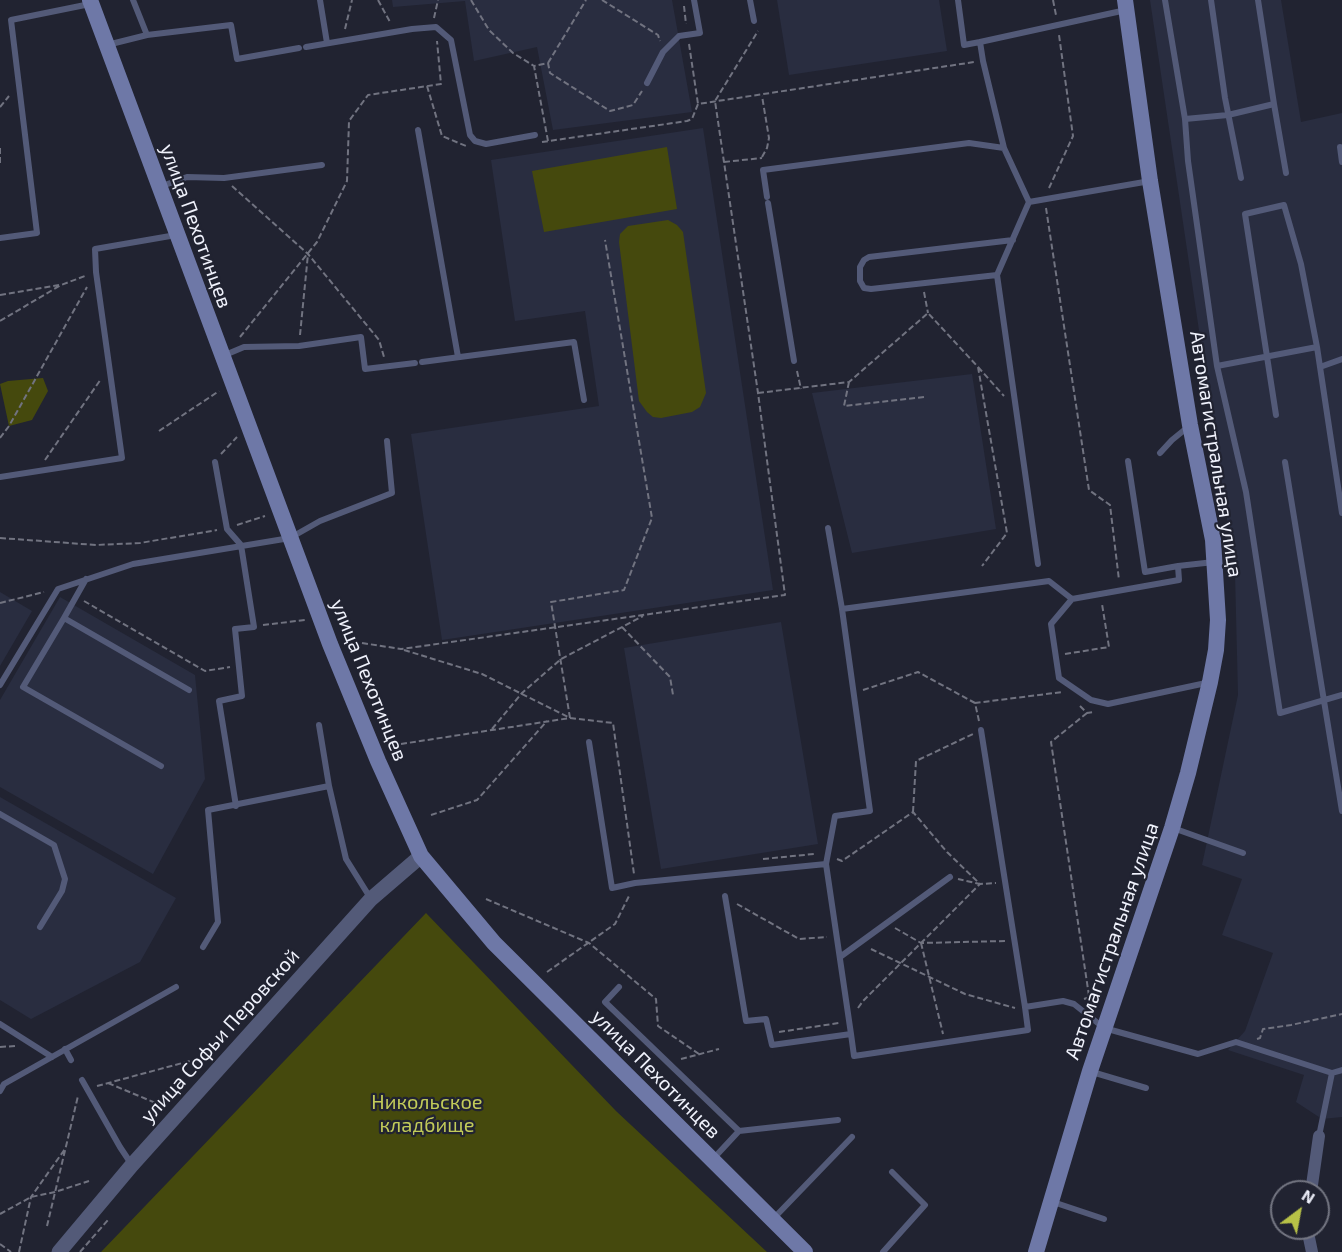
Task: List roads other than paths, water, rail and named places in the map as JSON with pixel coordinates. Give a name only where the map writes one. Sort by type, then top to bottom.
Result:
[{"type":"main road","name":"улица Пехотинцев","points":[[91,2],[330,644],[378,761],[422,856],[494,943],[805,1252]]},
{"type":"main road","name":"Автомагистральная улица","points":[[1036,1252],[1090,1071],[1172,828],[1188,773],[1216,650],[1218,620],[1213,540],[1190,425],[1150,181],[1126,5]]},
{"type":"street","name":"улица Софьи Перовской","points":[[58,1252],[132,1165],[371,899],[422,856]]},
{"type":"street","points":[[1313,1180],[1319,1136]]},
{"type":"lane","points":[[133,0],[147,35]]},
{"type":"lane","points":[[320,0],[327,43]]},
{"type":"lane","points":[[647,83],[663,52],[679,36],[700,33],[694,0]]},
{"type":"lane","points":[[750,0],[754,21]]},
{"type":"lane","points":[[958,0],[964,45],[1058,25],[1126,5]]},
{"type":"lane","points":[[1165,0],[1185,119],[1188,161],[1217,366],[1246,492],[1280,713],[1342,695]]},
{"type":"lane","points":[[1211,0],[1228,115],[1241,178]]},
{"type":"lane","points":[[1258,0],[1286,173]]},
{"type":"lane","points":[[0,238],[37,233],[11,20],[91,2]]},
{"type":"lane","points":[[107,45],[147,35],[231,25],[237,58],[436,27],[451,40],[470,135],[475,141],[486,144],[536,139]]},
{"type":"lane","points":[[980,42],[1004,148],[1029,202],[997,275],[1038,564]]},
{"type":"lane","points":[[1185,119],[1228,115],[1274,104]]},
{"type":"lane","points":[[418,130],[458,357]]},
{"type":"lane","points":[[794,361],[764,170],[969,143],[1004,148]]},
{"type":"lane","points":[[1340,147],[1342,162]]},
{"type":"lane","points":[[158,187],[187,177],[224,178],[321,165]]},
{"type":"lane","points":[[1029,202],[1150,181]]},
{"type":"lane","points":[[1276,415],[1245,214],[1284,205],[1301,264],[1317,347],[1342,513]]},
{"type":"lane","points":[[0,477],[122,458],[96,272],[95,249],[176,235]]},
{"type":"lane","points":[[997,275],[864,288],[860,281],[860,267],[869,257],[1013,240]]},
{"type":"lane","points":[[222,356],[244,347],[299,345],[360,337],[364,369],[574,342],[584,400]]},
{"type":"lane","points":[[1217,366],[1317,347]]},
{"type":"lane","points":[[1320,367],[1342,359]]},
{"type":"lane","points":[[1160,453],[1190,425]]},
{"type":"lane","points":[[0,685],[58,589],[133,564],[290,538],[320,521],[392,493],[387,441]]},
{"type":"lane","points":[[1128,461],[1145,572],[1214,562]]},
{"type":"lane","points":[[214,462],[227,528],[241,545],[254,627],[235,629],[242,696],[219,701],[236,806]]},
{"type":"lane","points":[[1285,462],[1342,811]]},
{"type":"lane","points":[[828,528],[842,609],[870,811],[835,816],[826,864],[854,1056],[1028,1030],[981,730]]},
{"type":"lane","points":[[1178,566],[1179,580],[1100,596],[1072,599],[1051,624],[1059,678],[1091,700],[1108,704],[1210,682]]},
{"type":"lane","points":[[86,579],[23,687],[161,766]]},
{"type":"lane","points":[[842,609],[1049,581],[1072,599]]},
{"type":"lane","points":[[63,618],[189,690]]},
{"type":"lane","points":[[319,725],[329,786],[346,859],[371,899]]},
{"type":"lane","points":[[589,742],[612,888],[635,883],[826,864]]},
{"type":"lane","points":[[203,947],[218,922],[207,810],[329,786]]},
{"type":"lane","points":[[0,814],[54,845],[65,879],[62,891],[40,927]]},
{"type":"lane","points":[[1172,828],[1243,853]]},
{"type":"lane","points":[[840,957],[950,877]]},
{"type":"lane","points":[[725,896],[746,1021],[766,1019],[772,1045],[851,1034]]},
{"type":"lane","points":[[0,1091],[4,1084],[176,987]]},
{"type":"lane","points":[[619,987],[604,1002],[739,1131]]},
{"type":"lane","points":[[1025,1009],[1063,1001],[1074,1004],[1104,1028],[1198,1054],[1236,1042],[1332,1073],[1342,1070]]},
{"type":"lane","points":[[0,1024],[52,1057]]},
{"type":"lane","points":[[65,1049],[71,1060]]},
{"type":"lane","points":[[1090,1071],[1146,1088]]},
{"type":"lane","points":[[1319,1136],[1332,1073]]},
{"type":"lane","points":[[82,1080],[132,1165]]},
{"type":"lane","points":[[712,1160],[739,1131],[838,1120]]},
{"type":"lane","points":[[772,1220],[852,1137]]},
{"type":"lane","points":[[883,1252],[926,1205],[892,1172]]},
{"type":"lane","points":[[1052,1202],[1104,1219]]},
{"type":"park label","name":"Никольское кладбище","points":[[427,1114]]}]
